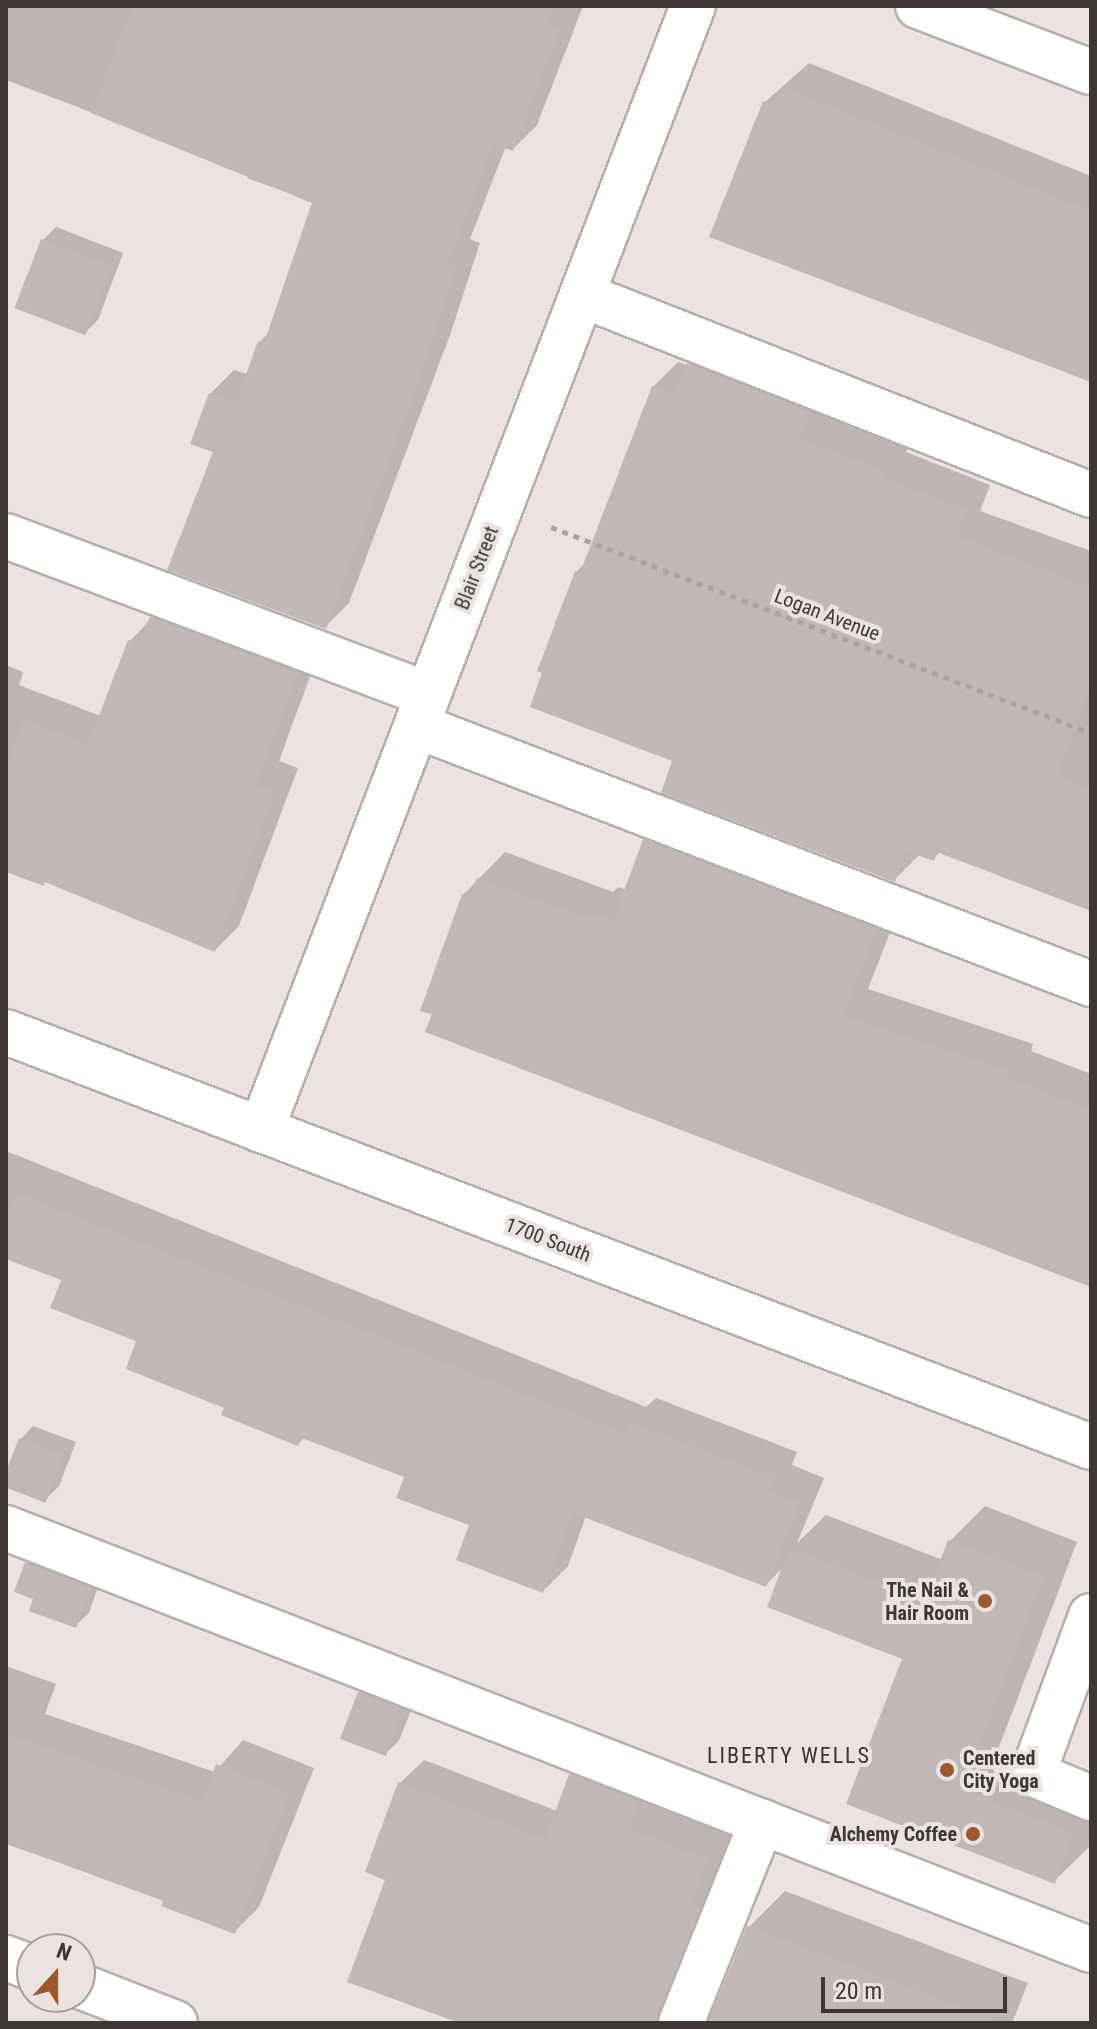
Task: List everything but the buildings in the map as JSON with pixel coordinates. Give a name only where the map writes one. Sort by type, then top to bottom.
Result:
[{"type":"street","name":"Blair Street","points":[[261,1130],[693,6]]},
{"type":"street","points":[[918,6],[1091,72]]},
{"type":"street","points":[[582,295],[1091,495]]},
{"type":"street","points":[[6,536],[1091,984]]},
{"type":"street","name":"1700 South","points":[[6,1032],[1091,1447]]},
{"type":"street","points":[[6,1528],[1091,1950]]},
{"type":"street","points":[[1091,1616],[1033,1774],[1091,1798]]},
{"type":"street","points":[[681,2023],[762,1822]]},
{"type":"street","points":[[96,1992],[175,2023]]},
{"type":"path","name":"Logan Avenue","points":[[551,527],[1091,733]]},
{"type":"place","name":"The Nail & Hair Room","points":[[985,1601]]},
{"type":"place","name":"Centered City Yoga","points":[[947,1770]]},
{"type":"place","name":"Alchemy Coffee","points":[[973,1834]]},
{"type":"district","name":"LIBERTY WELLS","points":[[789,1756]]}]
